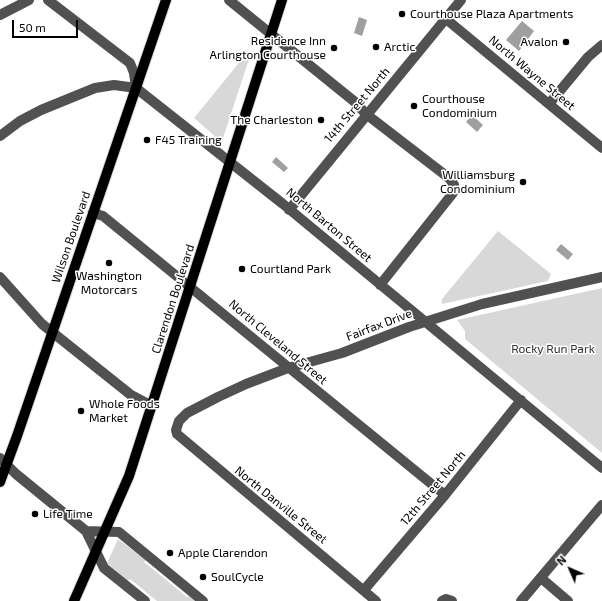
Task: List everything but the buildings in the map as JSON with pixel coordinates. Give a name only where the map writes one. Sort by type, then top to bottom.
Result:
[{"type":"main road","name":"Wilson Boulevard","points":[[0,482],[4,461],[52,331],[166,0]]},
{"type":"main road","name":"Clarendon Boulevard","points":[[74,601],[129,476],[231,163],[282,0]]},
{"type":"street","points":[[0,15],[29,0]]},
{"type":"street","points":[[0,136],[20,121],[41,110],[95,88],[114,85],[136,88],[134,72],[130,63],[48,0]]},
{"type":"street","points":[[229,0],[355,102],[366,114],[449,178],[454,185],[453,193],[380,285]]},
{"type":"street","name":"14th Street North","points":[[289,210],[366,114],[461,0]]},
{"type":"street","name":"North Wayne Street","points":[[446,19],[602,148]]},
{"type":"street","points":[[549,104],[588,58],[602,45]]},
{"type":"street","name":"North Barton Street","points":[[136,88],[289,210],[602,468]]},
{"type":"street","name":"North Cleveland Street","points":[[93,213],[103,216],[445,495]]},
{"type":"street","points":[[0,277],[42,324],[131,395],[152,406]]},
{"type":"street","name":"Fairfax Drive","points":[[177,426],[187,413],[218,396],[288,368],[342,353],[425,322],[482,304],[602,277]]},
{"type":"street","name":"12th Street North","points":[[364,590],[445,495],[521,400]]},
{"type":"street","name":"North Danville Street","points":[[177,426],[177,434],[200,455],[376,601]]},
{"type":"street","points":[[4,461],[86,531],[104,568],[145,601]]},
{"type":"street","points":[[521,601],[602,505]]},
{"type":"street","points":[[86,531],[119,532],[201,599]]},
{"type":"street","points":[[541,578],[568,601]]},
{"type":"street","points":[[442,601],[446,599],[452,601]]},
{"type":"green space","points":[[247,53],[251,53],[223,138],[217,138],[194,118]]},
{"type":"green space","points":[[498,231],[551,274],[548,281],[442,304],[442,299]]},
{"type":"green space","name":"Rocky Run Park","points":[[602,288],[602,453],[465,339],[465,331],[457,320]]},
{"type":"green space","points":[[118,539],[146,560],[144,562],[187,597],[189,596],[195,601],[157,601],[130,579],[128,581],[107,563]]},
{"type":"shaded area","points":[[359,17],[367,20],[362,36],[354,33]]},
{"type":"shaded area","points":[[522,21],[534,31],[519,51],[506,40]]},
{"type":"shaded area","points":[[472,115],[483,125],[477,132],[466,122]]},
{"type":"shaded area","points":[[276,157],[288,168],[284,172],[272,162]]},
{"type":"shaded area","points":[[561,244],[573,254],[568,260],[556,250]]},
{"type":"place","name":"Courthouse Plaza Apartments","points":[[402,14]]},
{"type":"place","name":"Avalon","points":[[566,42]]},
{"type":"place","name":"Arctic","points":[[376,47]]},
{"type":"place","name":"Residence Inn Arlington Courthouse","points":[[334,48]]},
{"type":"place","name":"Courthouse Condominium","points":[[414,106]]},
{"type":"place","name":"The Charleston","points":[[321,120]]},
{"type":"place","name":"F45 Training","points":[[147,140]]},
{"type":"place","name":"Williamsburg Condominium","points":[[523,182]]},
{"type":"place","name":"Washington Motorcars","points":[[109,263]]},
{"type":"place","name":"Courtland Park","points":[[242,269]]},
{"type":"place","name":"Whole Foods Market","points":[[81,411]]},
{"type":"place","name":"Life Time","points":[[35,514]]},
{"type":"place","name":"Apple Clarendon","points":[[170,553]]},
{"type":"place","name":"SoulCycle","points":[[203,577]]}]
